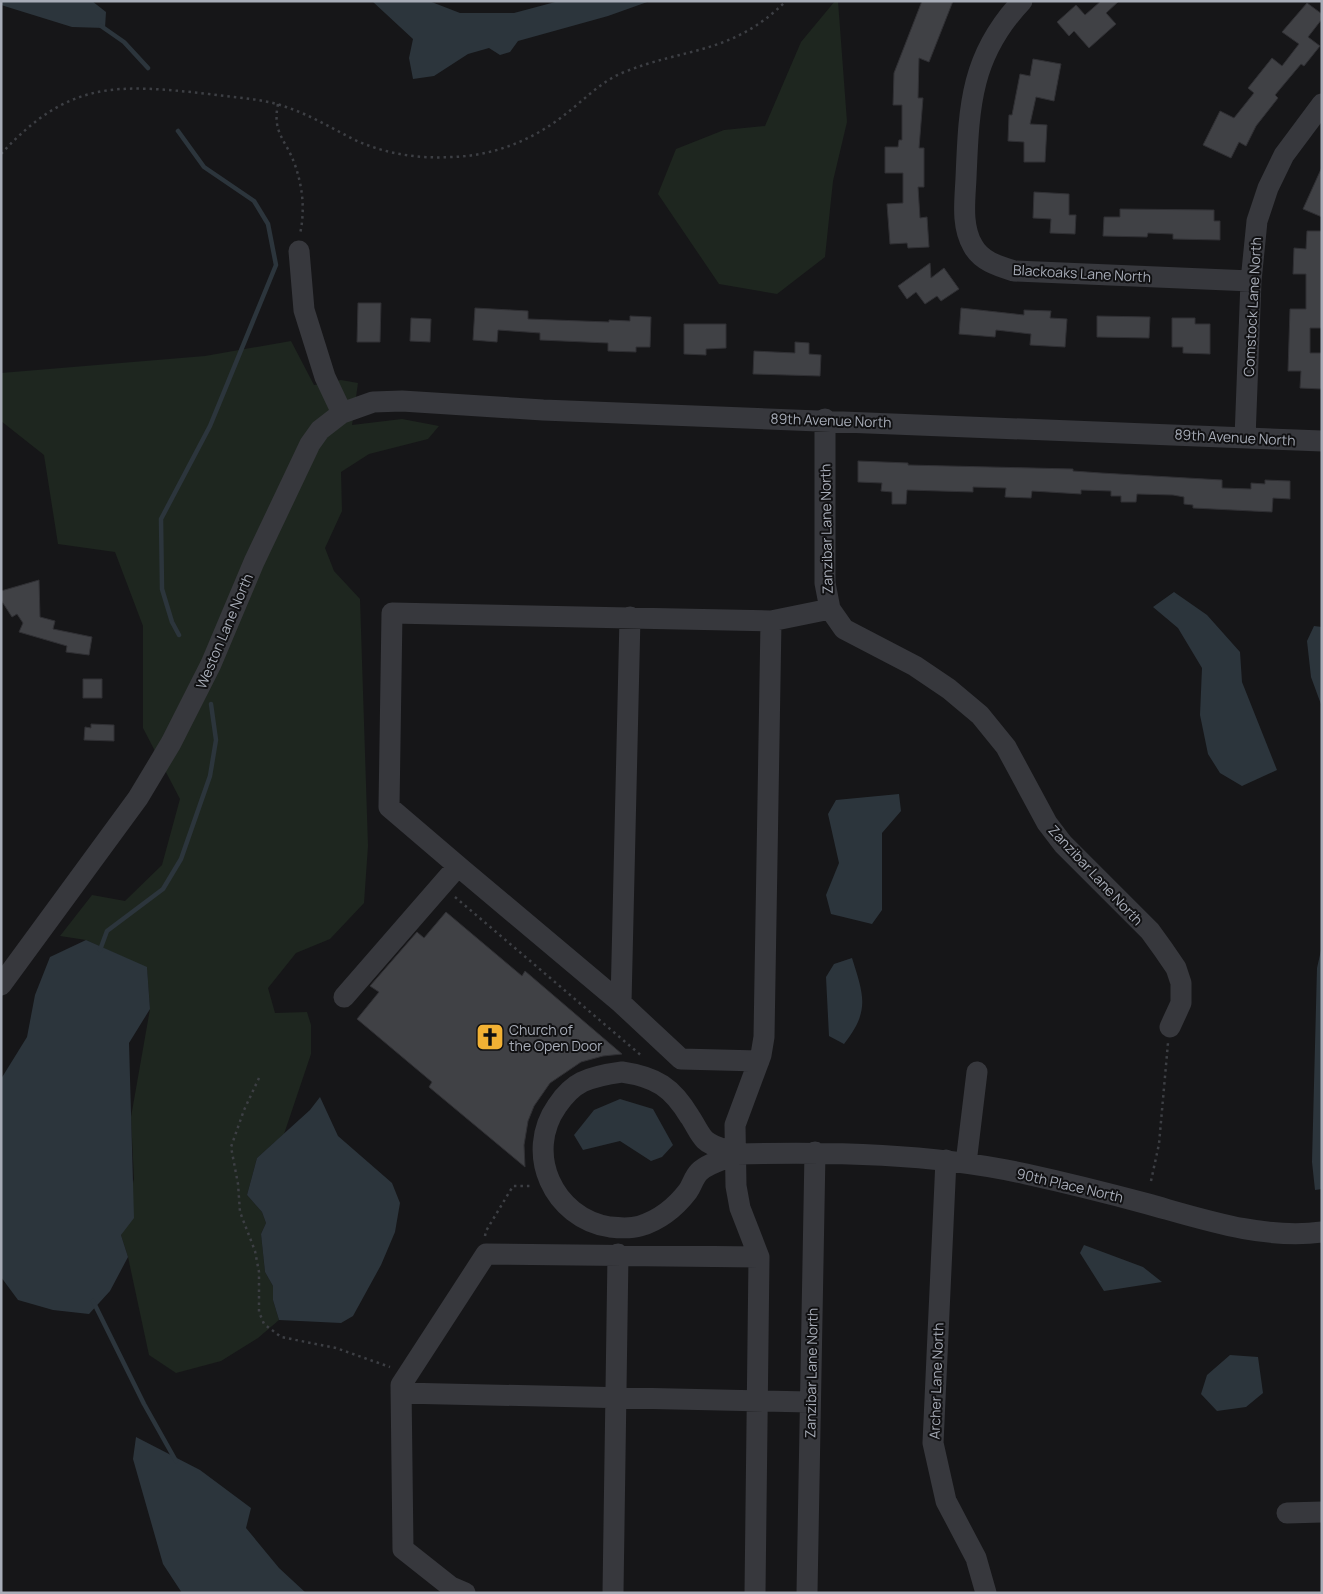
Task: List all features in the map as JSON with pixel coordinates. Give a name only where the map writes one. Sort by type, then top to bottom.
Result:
[{"type":"street","name":"Blackoaks Lane North","points":[[1022,1],[996,34],[982,62],[972,94],[968,128],[965,216],[967,233],[973,247],[989,261],[1014,270],[1251,281]]},
{"type":"street","name":"Comstock Lane North","points":[[1245,438],[1251,281],[1257,221],[1268,188],[1284,156],[1322,104]]},
{"type":"street","points":[[298,251],[304,310],[325,377],[342,413]]},
{"type":"street","name":"89th Avenue North","points":[[342,413],[373,402],[402,401],[543,410],[825,419],[1322,441]]},
{"type":"street","name":"Weston Lane North","points":[[1,985],[138,798],[171,743],[211,664],[254,562],[310,444],[320,430],[342,413]]},
{"type":"street","name":"Zanzibar Lane North","points":[[825,419],[825,583],[830,608],[844,629],[915,666],[949,689],[980,715],[1001,741],[1046,823],[1063,844],[1150,932],[1176,968],[1182,993],[1178,1013],[1170,1027]]},
{"type":"street","points":[[759,1061],[681,1059],[621,1003],[389,808],[392,613],[771,621],[830,608]]},
{"type":"street","points":[[621,1003],[630,617]]},
{"type":"street","points":[[755,1593],[759,1257],[740,1208],[736,1186],[737,1154],[735,1125],[759,1061],[764,1037],[771,621]]},
{"type":"street","points":[[344,997],[458,866]]},
{"type":"street","points":[[622,1072],[641,1075],[658,1082],[672,1092],[682,1103],[705,1140],[737,1154],[700,1171],[672,1210],[658,1220],[638,1227],[620,1228],[596,1225],[579,1217],[564,1205],[549,1182],[543,1154],[546,1129],[551,1115],[563,1098],[580,1083],[600,1074],[622,1072]]},
{"type":"street","name":"Archer Lane North","points":[[977,1072],[956,1161],[933,1443],[946,1501],[976,1558],[986,1593]]},
{"type":"street","name":"Zanzibar Lane North","points":[[808,1593],[815,1152]]},
{"type":"street","name":"90th Place North","points":[[737,1154],[815,1152],[956,1161],[1090,1189],[1213,1221],[1277,1232],[1322,1232]]},
{"type":"street","points":[[465,1593],[451,1587],[402,1550],[405,1383],[486,1254],[759,1257]]},
{"type":"street","points":[[613,1593],[618,1254]]},
{"type":"street","points":[[405,1383],[616,1398],[810,1402]]},
{"type":"street","points":[[1288,1513],[1322,1512]]},
{"type":"path","points":[[1,154],[22,133],[51,111],[73,100],[104,90],[155,88],[246,98],[278,104],[308,115],[357,141],[387,152],[437,158],[485,153],[518,143],[536,134],[619,74],[724,44],[750,30],[786,1]]},
{"type":"path","points":[[278,104],[275,120],[295,164],[302,191],[302,224],[298,251]]},
{"type":"path","points":[[442,886],[643,1057]]},
{"type":"path","points":[[1151,1181],[1159,1144],[1164,1069],[1170,1027]]},
{"type":"path","points":[[259,1078],[244,1110],[231,1147],[240,1212],[255,1251],[260,1272],[259,1312],[264,1324],[281,1337],[336,1348],[405,1383]]},
{"type":"path","points":[[486,1254],[486,1231],[513,1186],[538,1187]]},
{"type":"shaded area","points":[[1,1],[92,1],[106,12],[105,28],[72,27],[1,5]]},
{"type":"shaded area","points":[[372,1],[429,1],[460,13],[514,13],[559,1],[650,1],[608,16],[518,41],[510,52],[500,55],[489,48],[468,54],[434,76],[413,79],[409,58],[413,39]]},
{"type":"shaded area","points":[[835,1],[838,1],[847,122],[833,181],[825,257],[777,294],[719,284],[658,194],[676,149],[724,130],[765,126],[801,42]]},
{"type":"shaded area","points":[[291,341],[314,385],[341,380],[358,383],[352,425],[402,419],[439,426],[428,439],[369,454],[341,472],[342,511],[325,548],[334,571],[360,599],[368,846],[364,903],[330,939],[296,953],[268,988],[275,1013],[307,1012],[311,1025],[311,1054],[284,1134],[257,1158],[247,1195],[262,1212],[266,1223],[261,1234],[265,1272],[273,1286],[273,1300],[279,1320],[258,1338],[221,1361],[176,1373],[149,1355],[128,1257],[121,1235],[134,1179],[131,1117],[150,1009],[147,968],[86,940],[60,936],[92,895],[125,901],[162,865],[180,799],[143,728],[143,626],[115,552],[58,544],[44,455],[1,421],[1,373],[205,356]]},
{"type":"shaded area","points":[[1174,592],[1207,615],[1240,652],[1242,682],[1277,770],[1242,786],[1220,773],[1208,754],[1200,715],[1202,668],[1178,628],[1153,607]]},
{"type":"shaded area","points":[[1314,626],[1322,627],[1322,707],[1311,677],[1307,641]]},
{"type":"shaded area","points":[[899,794],[901,811],[882,833],[882,910],[872,924],[831,914],[826,895],[839,863],[828,814],[836,800]]},
{"type":"shaded area","points":[[86,940],[147,967],[150,1009],[129,1043],[134,1218],[121,1235],[128,1257],[110,1291],[89,1314],[53,1310],[18,1300],[1,1277],[1,1079],[27,1037],[35,995],[50,957]]},
{"type":"shaded area","points":[[1322,946],[1322,1189],[1315,1190],[1312,1162],[1317,968]]},
{"type":"shaded area","points":[[852,958],[862,993],[862,1003],[858,1022],[844,1044],[829,1036],[826,977],[834,964]]},
{"type":"shaded area","points":[[320,1097],[338,1136],[392,1183],[400,1203],[395,1232],[381,1265],[353,1316],[341,1323],[279,1320],[273,1300],[273,1286],[265,1272],[261,1234],[266,1223],[262,1212],[247,1195],[257,1158],[310,1110]]},
{"type":"shaded area","points":[[620,1099],[653,1109],[673,1145],[662,1157],[651,1161],[620,1141],[583,1150],[574,1135],[594,1110]]},
{"type":"shaded area","points":[[1084,1245],[1143,1267],[1162,1282],[1104,1291],[1080,1253]]},
{"type":"shaded area","points":[[1230,1355],[1258,1357],[1263,1393],[1246,1407],[1217,1411],[1201,1394],[1207,1375]]},
{"type":"shaded area","points":[[136,1437],[200,1470],[251,1508],[246,1528],[279,1568],[306,1593],[182,1593],[163,1564],[133,1459]]},
{"type":"building","points":[[922,1],[953,1],[929,62],[919,58],[918,98],[923,98],[919,148],[924,148],[924,187],[918,187],[920,218],[927,217],[929,247],[908,248],[907,243],[890,244],[887,204],[903,203],[903,173],[885,173],[885,147],[898,147],[899,140],[902,140],[902,105],[893,105],[894,73]]},
{"type":"building","points":[[1101,1],[1119,1],[1106,13],[1116,24],[1089,48],[1074,31],[1069,36],[1057,22],[1076,5],[1085,15]]},
{"type":"building","points":[[1307,3],[1322,14],[1322,19],[1308,37],[1320,46],[1304,66],[1301,64],[1275,95],[1278,98],[1256,126],[1246,146],[1239,142],[1231,158],[1203,145],[1220,111],[1234,118],[1254,93],[1248,88],[1272,58],[1282,66],[1299,44],[1282,32]]},
{"type":"building","points":[[1033,59],[1061,64],[1054,101],[1036,97],[1030,124],[1047,125],[1045,162],[1024,162],[1024,142],[1008,141],[1009,115],[1012,115],[1020,74],[1030,76]]},
{"type":"building","points":[[1322,167],[1322,217],[1303,209]]},
{"type":"building","points":[[1034,192],[1069,194],[1069,215],[1076,215],[1075,234],[1050,233],[1051,219],[1033,218]]},
{"type":"building","points":[[1120,209],[1214,210],[1214,221],[1220,221],[1220,240],[1173,239],[1173,234],[1148,233],[1147,237],[1103,236],[1104,217],[1120,217]]},
{"type":"building","points":[[1307,231],[1322,231],[1322,328],[1310,328],[1310,353],[1322,353],[1322,389],[1300,388],[1301,371],[1288,371],[1290,309],[1306,309],[1306,274],[1293,274],[1294,248],[1306,249]]},
{"type":"building","points":[[930,263],[931,278],[944,268],[959,289],[941,301],[937,296],[925,304],[916,292],[907,299],[898,286]]},
{"type":"building","points":[[358,303],[381,303],[380,342],[357,342]]},
{"type":"building","points":[[475,308],[528,311],[528,319],[609,322],[609,320],[630,321],[630,316],[651,317],[650,347],[636,347],[636,352],[608,351],[608,343],[540,340],[540,333],[498,330],[497,342],[473,340]]},
{"type":"building","points":[[961,308],[1024,315],[1024,310],[1051,311],[1050,318],[1067,319],[1065,347],[1030,345],[1031,334],[996,330],[995,337],[959,334]]},
{"type":"building","points":[[1097,316],[1150,317],[1149,338],[1097,337]]},
{"type":"building","points":[[411,318],[431,319],[430,342],[410,341]]},
{"type":"building","points":[[1172,318],[1195,318],[1195,324],[1210,324],[1210,354],[1183,353],[1183,347],[1172,347]]},
{"type":"building","points":[[684,324],[726,324],[726,348],[706,349],[706,355],[684,354]]},
{"type":"building","points":[[795,342],[809,343],[809,354],[821,355],[820,376],[753,374],[754,351],[795,353]]},
{"type":"building","points":[[858,461],[908,463],[908,465],[1073,469],[1073,471],[1222,480],[1222,488],[1251,489],[1251,483],[1265,484],[1265,480],[1290,481],[1290,499],[1273,498],[1272,512],[1193,508],[1193,505],[1184,504],[1184,497],[1173,495],[1137,494],[1136,502],[1121,502],[1121,496],[1111,496],[1111,491],[1081,490],[1081,494],[1032,491],[1031,498],[1005,497],[1006,488],[973,487],[973,492],[907,490],[906,504],[892,504],[892,492],[881,491],[882,483],[858,482]]},
{"type":"building","points":[[39,580],[40,617],[55,621],[53,629],[92,637],[89,655],[66,652],[67,646],[19,632],[23,623],[17,614],[12,617],[1,600],[1,591]]},
{"type":"building","points":[[83,679],[102,679],[102,698],[83,698]]},
{"type":"building","points":[[91,724],[114,725],[114,741],[84,740],[85,727],[91,728]]},
{"type":"building","name":"Church of the Open Door","points":[[446,912],[522,976],[525,971],[622,1054],[603,1056],[581,1062],[550,1083],[534,1106],[528,1121],[524,1145],[525,1167],[429,1087],[432,1082],[357,1019],[379,992],[370,986],[417,932],[424,938]]},
{"type":"waterway","points":[[101,26],[124,42],[148,68]]},
{"type":"waterway","points":[[178,131],[204,167],[254,201],[268,224],[276,265],[210,426],[161,519],[162,589],[172,622],[179,635]]},
{"type":"waterway","points":[[100,950],[107,931],[163,889],[181,859],[210,776],[216,740],[211,704]]},
{"type":"waterway","points":[[93,1301],[144,1404],[176,1461]]},
{"type":"place","name":"Church of the Open Door","points":[[490,1037]]}]
